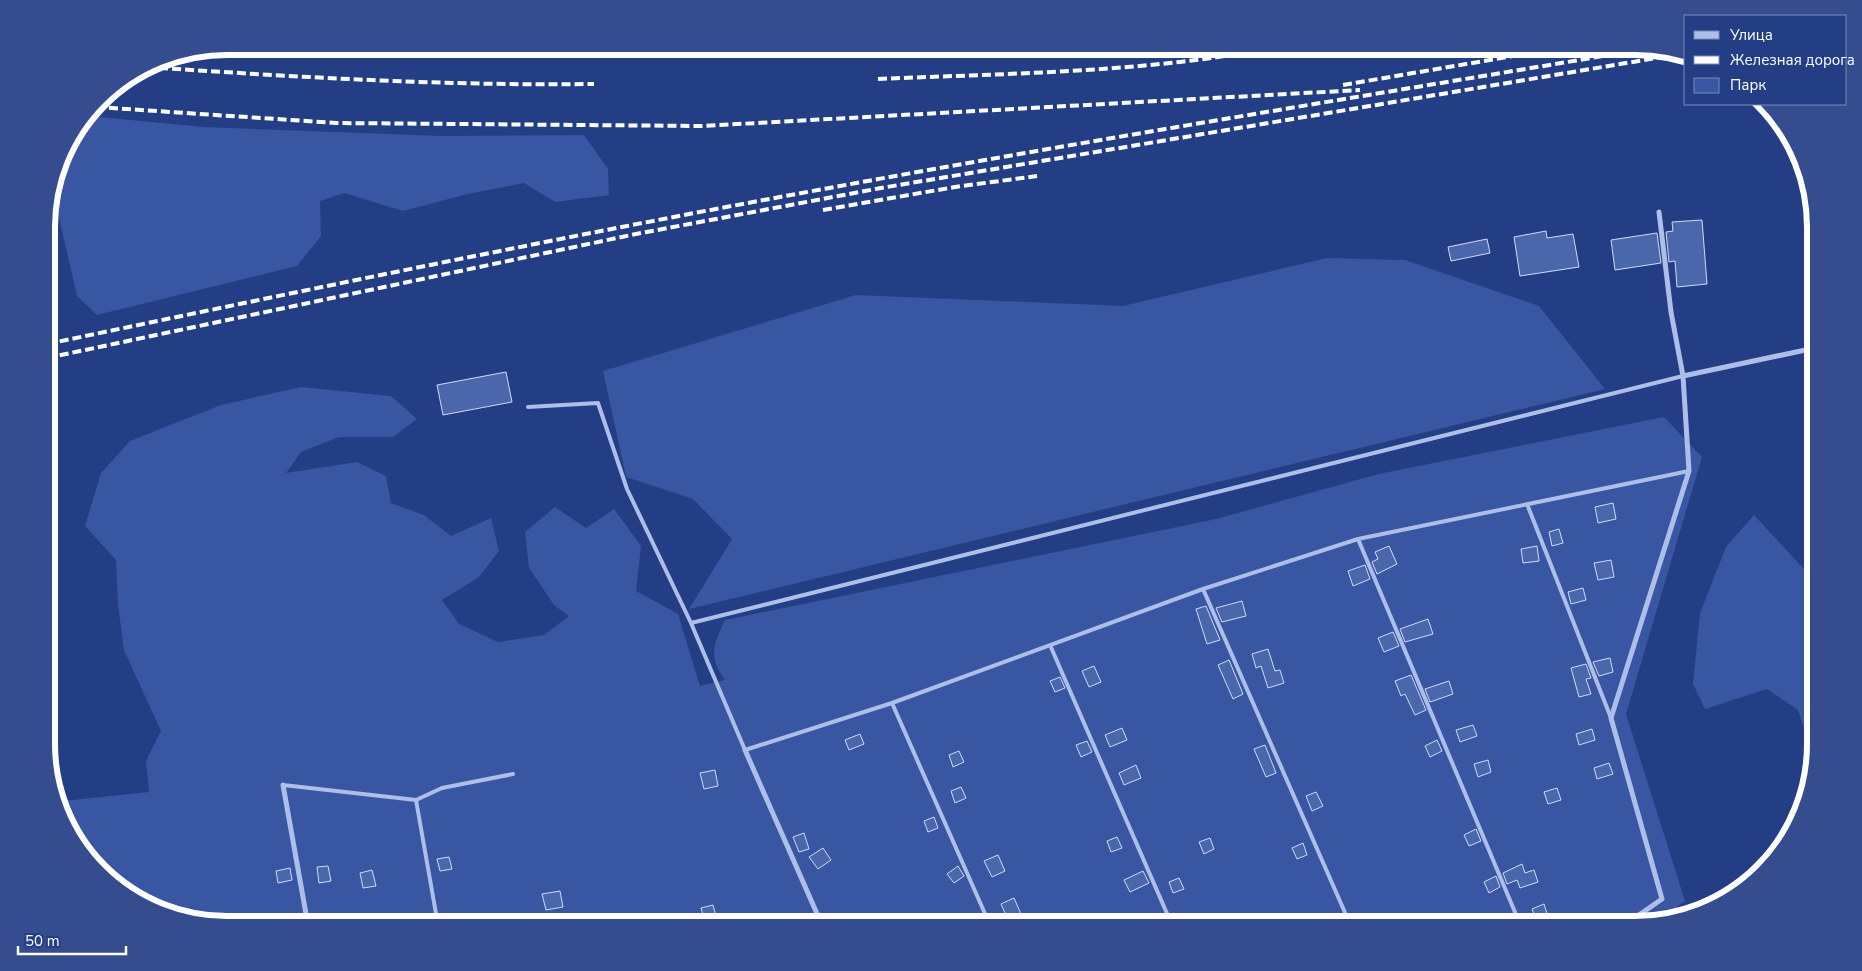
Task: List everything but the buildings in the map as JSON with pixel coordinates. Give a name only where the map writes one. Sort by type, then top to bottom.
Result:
[{"type":"street","points":[[1638,916],[1662,900],[1611,718],[1689,471],[1683,376],[1672,312],[1659,212]]},
{"type":"street","points":[[1683,376],[1807,350]]},
{"type":"street","points":[[745,750],[818,916]]},
{"type":"street","points":[[283,785],[306,916]]},
{"type":"lane","points":[[691,622],[1683,376]]},
{"type":"lane","points":[[528,407],[598,403],[627,489],[691,622],[745,750],[892,704],[1203,589],[1358,539],[1689,471]]},
{"type":"lane","points":[[1526,504],[1611,718]]},
{"type":"lane","points":[[1358,539],[1517,916]]},
{"type":"lane","points":[[1203,589],[1346,916]]},
{"type":"lane","points":[[1050,645],[1169,916]]},
{"type":"lane","points":[[892,704],[986,916]]},
{"type":"lane","points":[[283,785],[416,800],[442,788],[513,774]]},
{"type":"lane","points":[[416,800],[436,916]]},
{"type":"green space","points":[[96,117],[204,127],[443,136],[584,135],[608,169],[609,195],[555,202],[524,183],[468,194],[403,211],[344,193],[320,201],[321,236],[297,266],[97,315],[77,296],[56,205],[68,161],[78,141]]},
{"type":"green space","points":[[1327,258],[1405,260],[1539,306],[1605,389],[689,609],[732,539],[693,499],[626,477],[603,371],[856,295],[1123,306]]},
{"type":"green space","points":[[301,387],[391,396],[417,419],[393,437],[339,437],[301,452],[286,473],[357,462],[386,476],[391,503],[424,515],[451,536],[491,518],[499,551],[479,577],[442,600],[459,624],[498,642],[544,635],[569,616],[554,605],[529,568],[525,532],[555,507],[586,528],[614,509],[641,546],[636,591],[678,614],[700,686],[725,680],[716,664],[714,651],[725,620],[1216,519],[1379,474],[1664,417],[1702,457],[1626,714],[1685,901],[1668,913],[1646,916],[227,916],[205,915],[161,903],[132,887],[105,866],[78,830],[65,801],[149,792],[146,761],[161,731],[124,650],[118,605],[116,560],[85,526],[101,473],[130,441],[221,405]]},
{"type":"green space","points":[[1754,515],[1807,572],[1807,738],[1798,710],[1767,689],[1705,709],[1693,684],[1700,613],[1726,547]]},
{"type":"railway","points":[[878,79],[1131,67],[1232,55]]},
{"type":"railway","points":[[1343,85],[1519,55]]},
{"type":"railway","points":[[55,342],[443,262],[741,204],[1041,150],[1609,55]]},
{"type":"railway","points":[[55,356],[636,234],[881,188],[1661,57]]},
{"type":"railway","points":[[161,68],[426,82],[594,84]]},
{"type":"railway","points":[[103,107],[336,123],[702,126],[1360,90]]},
{"type":"railway","points":[[823,210],[955,187],[1037,176]]}]
